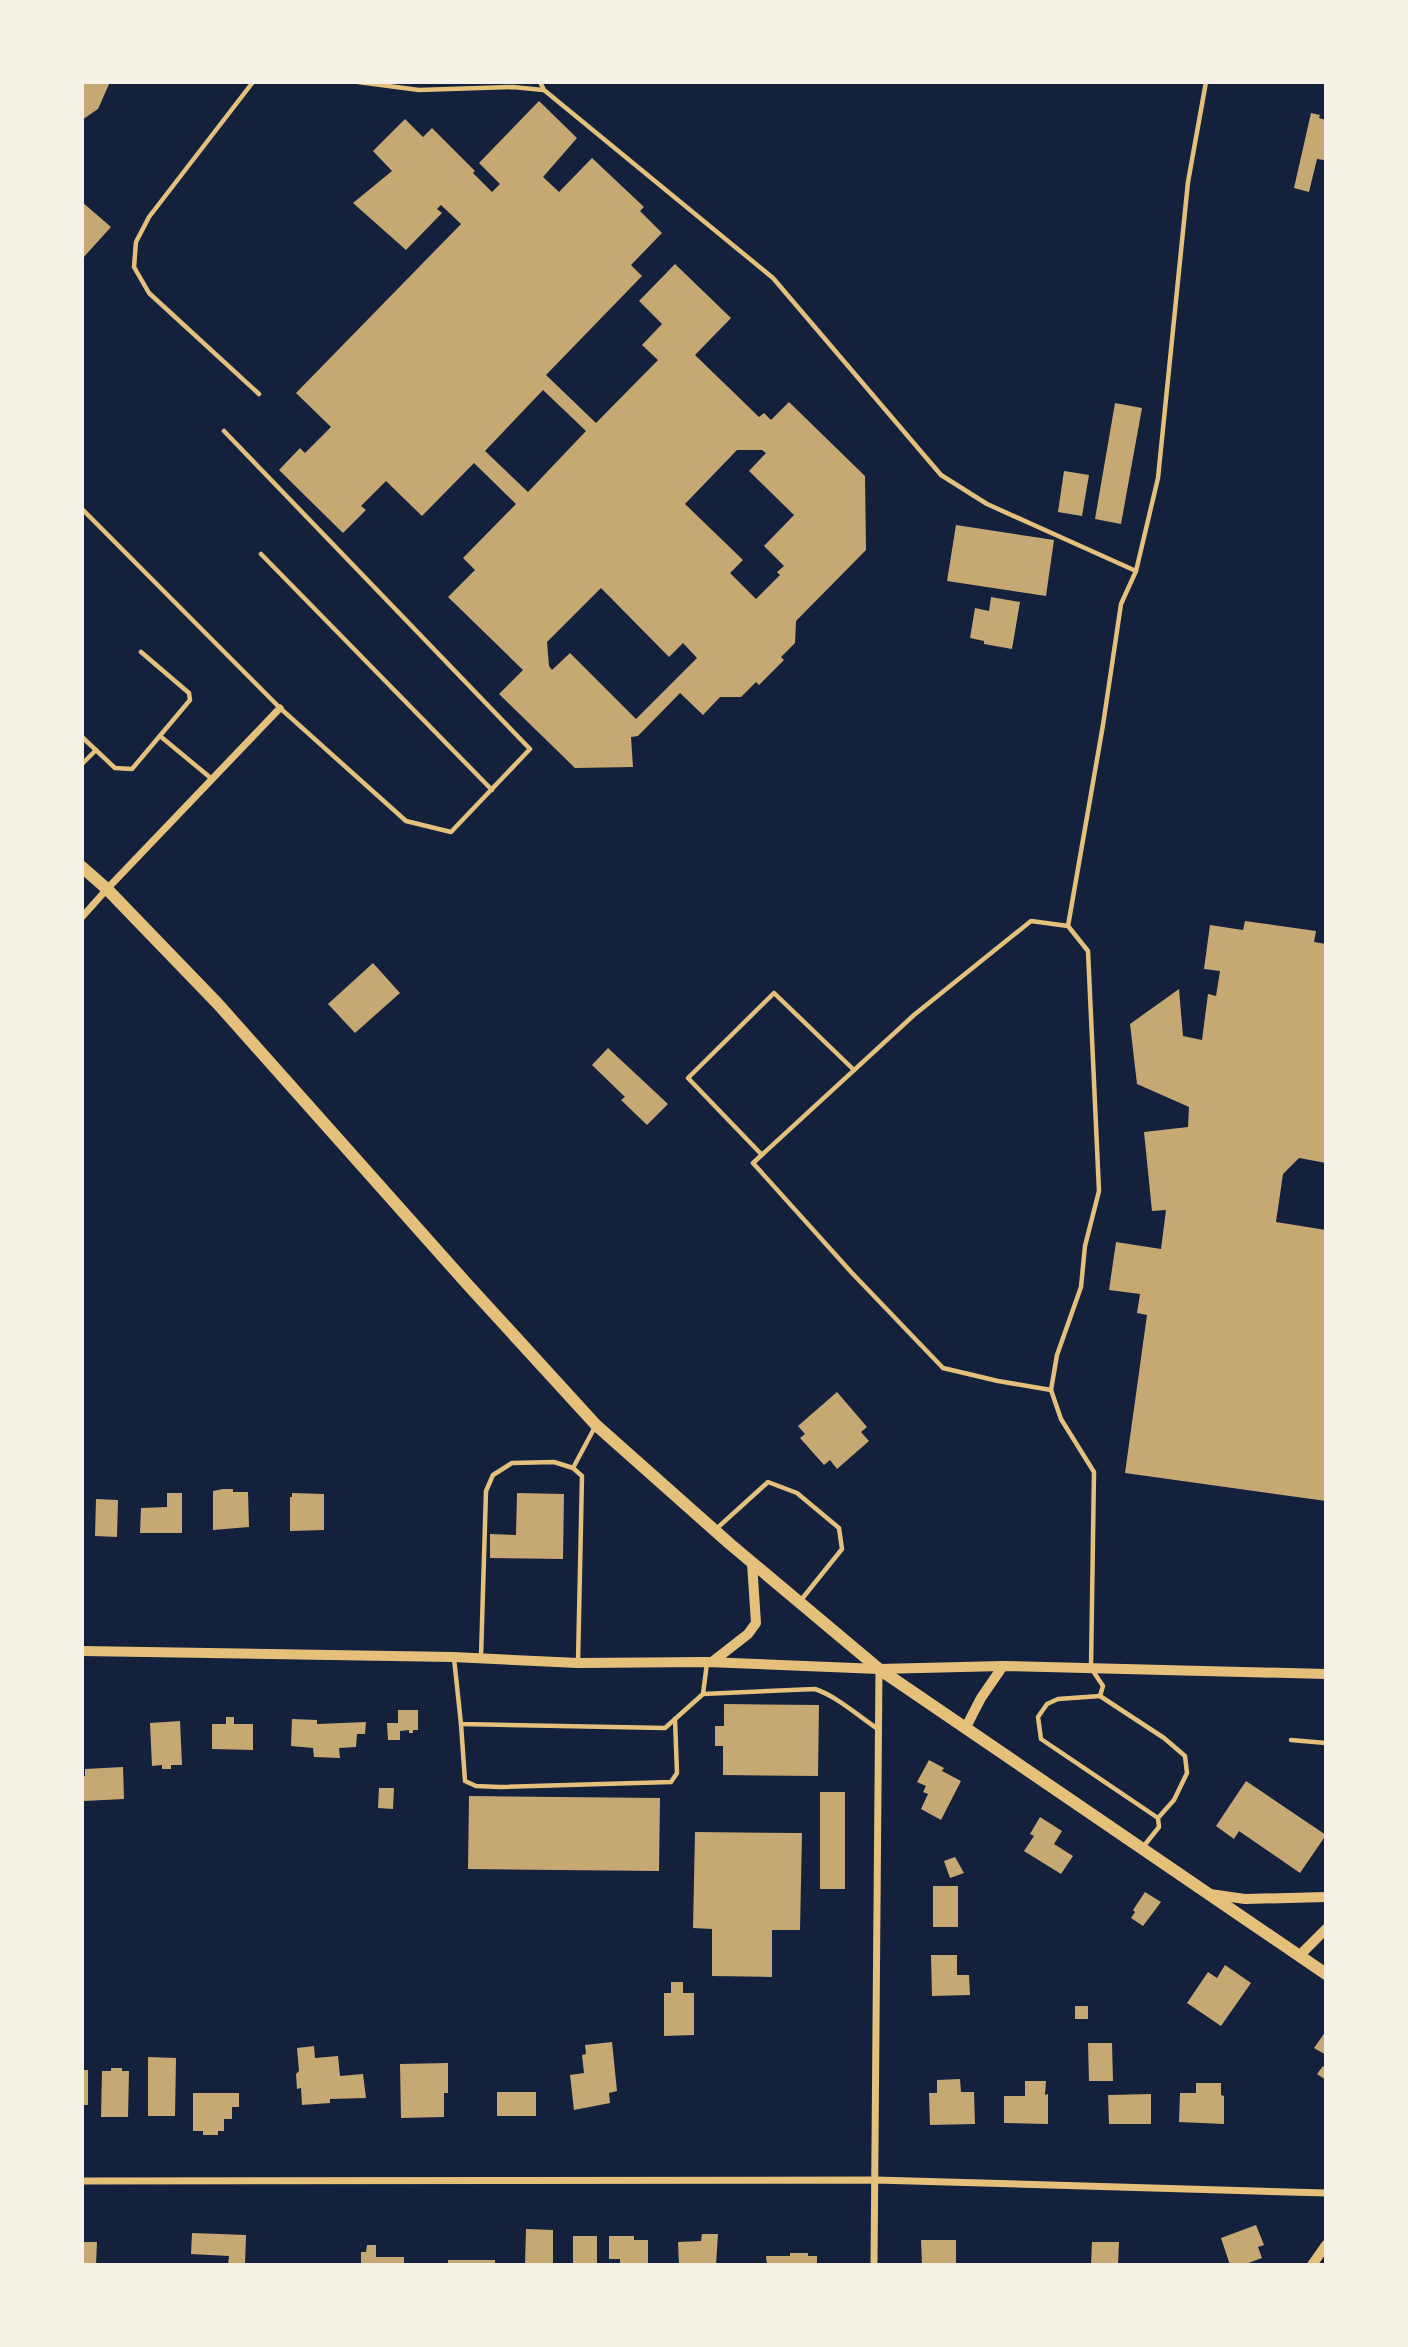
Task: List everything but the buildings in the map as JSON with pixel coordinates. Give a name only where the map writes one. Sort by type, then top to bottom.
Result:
[{"type":"main road","points":[[82,867],[107,889],[218,1004],[596,1425],[751,1563],[879,1669],[1326,1974]]},
{"type":"street","points":[[82,917],[280,708]]},
{"type":"street","points":[[709,1662],[748,1634],[756,1623],[751,1563]]},
{"type":"street","points":[[82,1651],[453,1657],[578,1663],[709,1662],[879,1669],[1003,1666],[1326,1674]]},
{"type":"street","points":[[966,1727],[981,1698],[1003,1666]]},
{"type":"street","points":[[874,2265],[879,1669]]},
{"type":"street","points":[[1208,1894],[1245,1899],[1326,1898]]},
{"type":"street","points":[[1299,1955],[1326,1929]]},
{"type":"street","points":[[82,2181],[876,2180],[1326,2193]]},
{"type":"street","points":[[1312,2265],[1326,2245]]},
{"type":"lane","points":[[253,82],[149,217],[136,242],[134,267],[149,293],[259,394]]},
{"type":"lane","points":[[358,82],[419,90],[513,87],[544,90]]},
{"type":"lane","points":[[540,82],[544,90],[773,278],[941,475],[987,504],[1136,570]]},
{"type":"lane","points":[[1100,1696],[1103,1686],[1091,1668],[1094,1472],[1061,1419],[1051,1390],[1057,1355],[1081,1287],[1085,1246],[1099,1191],[1087,951],[1069,926],[1121,604],[1136,570],[1158,478],[1188,182],[1206,82]]},
{"type":"lane","points":[[82,509],[280,708],[406,821],[452,832],[530,749],[224,431]]},
{"type":"lane","points":[[261,554],[492,790]]},
{"type":"lane","points":[[82,737],[115,768],[132,769],[190,700],[189,693],[141,652]]},
{"type":"lane","points":[[160,736],[212,779]]},
{"type":"lane","points":[[82,764],[96,750]]},
{"type":"lane","points":[[1051,1390],[943,1368],[852,1273],[753,1163],[914,1015],[1031,921],[1069,926]]},
{"type":"lane","points":[[762,1154],[688,1078],[774,993],[853,1070]]},
{"type":"lane","points":[[573,1468],[596,1425]]},
{"type":"lane","points":[[481,1658],[486,1491],[493,1475],[512,1463],[554,1462],[573,1468],[582,1476],[578,1663]]},
{"type":"lane","points":[[715,1530],[768,1482],[797,1493],[839,1528],[842,1549],[799,1604]]},
{"type":"lane","points":[[453,1657],[465,1781],[477,1786],[671,1782],[677,1773],[675,1719]]},
{"type":"lane","points":[[461,1724],[665,1728],[703,1694],[709,1662]]},
{"type":"lane","points":[[703,1694],[815,1689],[832,1695],[878,1729]]},
{"type":"lane","points":[[1143,1847],[1159,1827],[1158,1818],[1174,1800],[1187,1773],[1185,1756],[1164,1738],[1100,1696],[1058,1699],[1047,1704],[1038,1717],[1041,1739],[1158,1818]]},
{"type":"lane","points":[[1291,1740],[1326,1743]]}]
